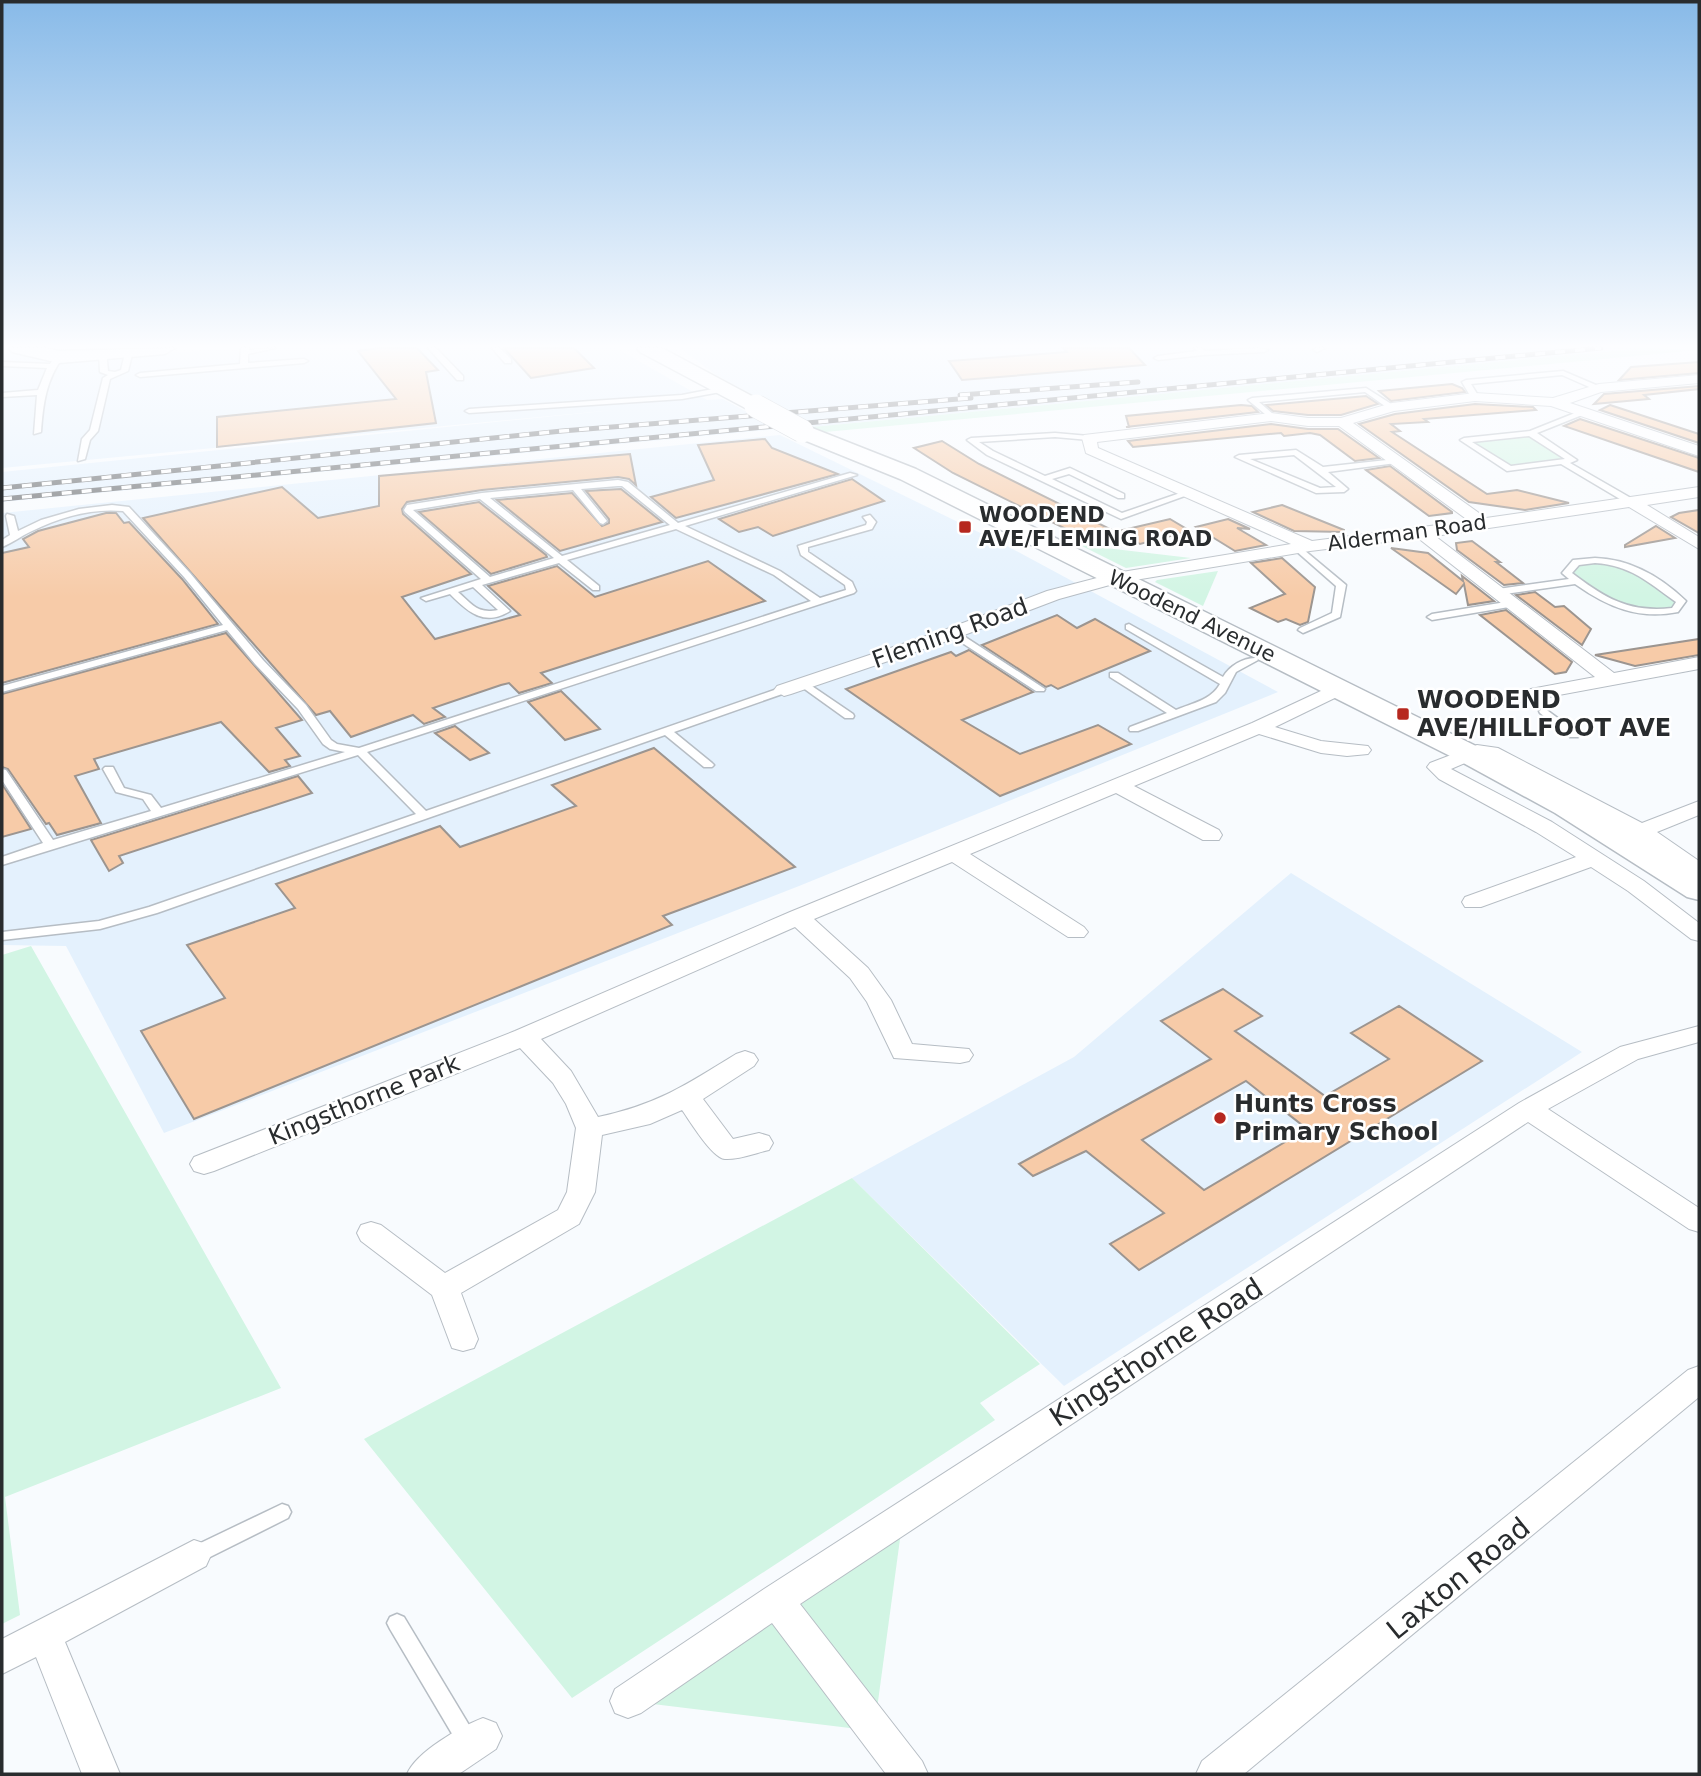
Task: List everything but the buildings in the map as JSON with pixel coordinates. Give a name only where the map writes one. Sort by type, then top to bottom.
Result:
[{"type":"street","name":"Woodend Avenue","points":[[802,431],[879,464],[899,478],[1108,580],[1457,757],[1566,806],[1699,890]]},
{"type":"street","points":[[1150,431],[1088,438],[1091,450],[1304,547]]},
{"type":"street","points":[[1354,431],[1482,523]]},
{"type":"street","points":[[1638,431],[1699,451]]},
{"type":"street","name":"Alderman Road","points":[[1108,580],[1304,547],[1421,533],[1699,492]]},
{"type":"street","points":[[1633,503],[1699,544]]},
{"type":"street","points":[[1421,533],[1610,679]]},
{"type":"street","name":"Woodend Avenue","points":[[1108,580],[1253,660],[1330,693]]},
{"type":"street","name":"Fleming Road","points":[[784,690],[953,633],[1053,595],[1108,580]]},
{"type":"street","points":[[1544,711],[1514,697],[1699,663]]},
{"type":"street","name":"Kingsthorne Park","points":[[204,1164],[524,1037],[798,917],[1259,727],[1330,693]]},
{"type":"street","points":[[1259,727],[1294,742],[1330,751],[1361,750]]},
{"type":"street","name":"Woodend Avenue","points":[[1457,757],[1476,751],[1490,752],[1641,831],[1699,871]]},
{"type":"street","name":"Woodend Avenue","points":[[1457,757],[1608,849],[1699,912]]},
{"type":"street","points":[[1457,757],[1437,766],[1446,775],[1544,827],[1636,886],[1699,934]]},
{"type":"street","points":[[1116,785],[1210,835]]},
{"type":"street","points":[[1641,831],[1699,807]]},
{"type":"street","points":[[955,853],[1076,932]]},
{"type":"street","points":[[1473,902],[1593,859]]},
{"type":"street","points":[[798,917],[859,973],[879,1000],[903,1052],[960,1055]]},
{"type":"street","name":"Kingsthorne Road","points":[[628,1701],[776,1600],[1528,1109],[1629,1053],[1699,1034]]},
{"type":"street","points":[[444,1288],[569,1217],[581,1192],[589,1128],[579,1102],[562,1077],[524,1037]]},
{"type":"street","points":[[589,1128],[641,1117],[687,1097],[745,1060]]},
{"type":"street","points":[[687,1097],[726,1150],[759,1143]]},
{"type":"street","points":[[1528,1109],[1699,1222]]},
{"type":"street","points":[[371,1233],[444,1288],[463,1339]]},
{"type":"street","name":"Laxton Road","points":[[1215,1774],[1699,1379]]},
{"type":"street","points":[[2,1657],[194,1555]]},
{"type":"street","points":[[776,1600],[909,1774]]},
{"type":"street","points":[[44,1633],[102,1774]]},
{"type":"street","points":[[426,1774],[476,1740]]},
{"type":"lane","points":[[81,459],[86,439],[94,431]]},
{"type":"lane","points":[[1531,433],[1573,460],[1510,469],[1464,440],[1537,431]]},
{"type":"lane","points":[[1088,438],[1055,435],[971,440],[990,453],[1121,516],[1189,494]]},
{"type":"lane","points":[[1321,470],[1344,489],[1319,491],[1239,457],[1296,452],[1321,470],[1396,461]]},
{"type":"lane","points":[[1563,462],[1633,503]]},
{"type":"lane","points":[[1044,480],[1070,471],[1121,496],[1097,505]]},
{"type":"lane","points":[[426,598],[852,475]]},
{"type":"lane","points":[[502,482],[506,494]]},
{"type":"lane","points":[[488,580],[408,510],[424,504],[482,496],[625,484],[677,526],[777,573],[819,602]]},
{"type":"lane","points":[[576,488],[603,522]]},
{"type":"lane","points":[[482,496],[596,588]]},
{"type":"lane","points":[[2,544],[15,535],[59,517],[116,506],[126,509],[302,708],[327,742],[334,747],[360,751],[424,816]]},
{"type":"lane","points":[[10,516],[15,535]]},
{"type":"lane","points":[[2,860],[360,751],[851,591],[849,584],[804,553],[803,546],[869,527],[872,522],[867,517]]},
{"type":"lane","points":[[1303,630],[1337,615],[1341,585],[1304,547]]},
{"type":"lane","points":[[1432,617],[1577,580],[1612,605],[1637,613],[1675,610],[1681,601],[1627,563],[1604,559],[1576,562],[1567,573],[1577,580]]},
{"type":"lane","points":[[452,591],[484,617],[505,611],[475,584]]},
{"type":"lane","points":[[2,688],[229,626]]},
{"type":"lane","points":[[1129,627],[1224,682]]},
{"type":"lane","points":[[953,633],[1040,689]]},
{"type":"lane","points":[[1134,729],[1212,700],[1220,693],[1233,670],[1253,660]]},
{"type":"lane","points":[[1114,675],[1175,713]]},
{"type":"lane","points":[[803,683],[849,716]]},
{"type":"lane","points":[[2,936],[100,925],[153,909],[784,690]]},
{"type":"lane","points":[[1544,711],[1574,735]]},
{"type":"lane","points":[[666,731],[708,765]]},
{"type":"lane","points":[[109,769],[120,790],[147,797],[159,813]]},
{"type":"lane","points":[[2,772],[50,845]]},
{"type":"lane","points":[[194,1555],[282,1512]]},
{"type":"lane","points":[[397,1623],[476,1740]]},
{"type":"shaded area","points":[[2,431],[394,431],[2,468]]},
{"type":"shaded area","points":[[408,431],[758,431],[2,502],[2,472]]},
{"type":"shaded area","points":[[780,435],[1007,546],[1278,692],[799,886],[164,1133],[66,946],[2,945],[2,513]]},
{"type":"shaded area","name":"Hunts Cross Primary School","points":[[1291,873],[1582,1052],[1064,1386],[852,1178],[1074,1057]]},
{"type":"green space","points":[[1531,433],[1573,460],[1510,469],[1464,440]]},
{"type":"green space","points":[[1080,545],[1191,558],[1126,568]]},
{"type":"green space","points":[[1603,559],[1627,563],[1681,601],[1667,611],[1637,613],[1567,573],[1576,562]]},
{"type":"green space","points":[[1218,571],[1203,606],[1155,582],[1157,580]]},
{"type":"green space","points":[[31,946],[281,1388],[5,1497],[20,1615],[2,1624],[2,955]]},
{"type":"green space","points":[[852,1178],[1040,1364],[980,1403],[995,1420],[572,1698],[364,1439]]},
{"type":"green space","points":[[903,1517],[874,1731],[628,1701]]},
{"type":"railway","points":[[2,488],[563,431]]},
{"type":"railway","points":[[2,499],[723,431]]},
{"type":"place","name":"WOODEND AVE/FLEMING ROAD","points":[[965,527]]},
{"type":"place","name":"WOODEND AVE/HILLFOOT AVE","points":[[1403,714]]},
{"type":"place","name":"Hunts Cross Primary School","points":[[1220,1118]]}]
